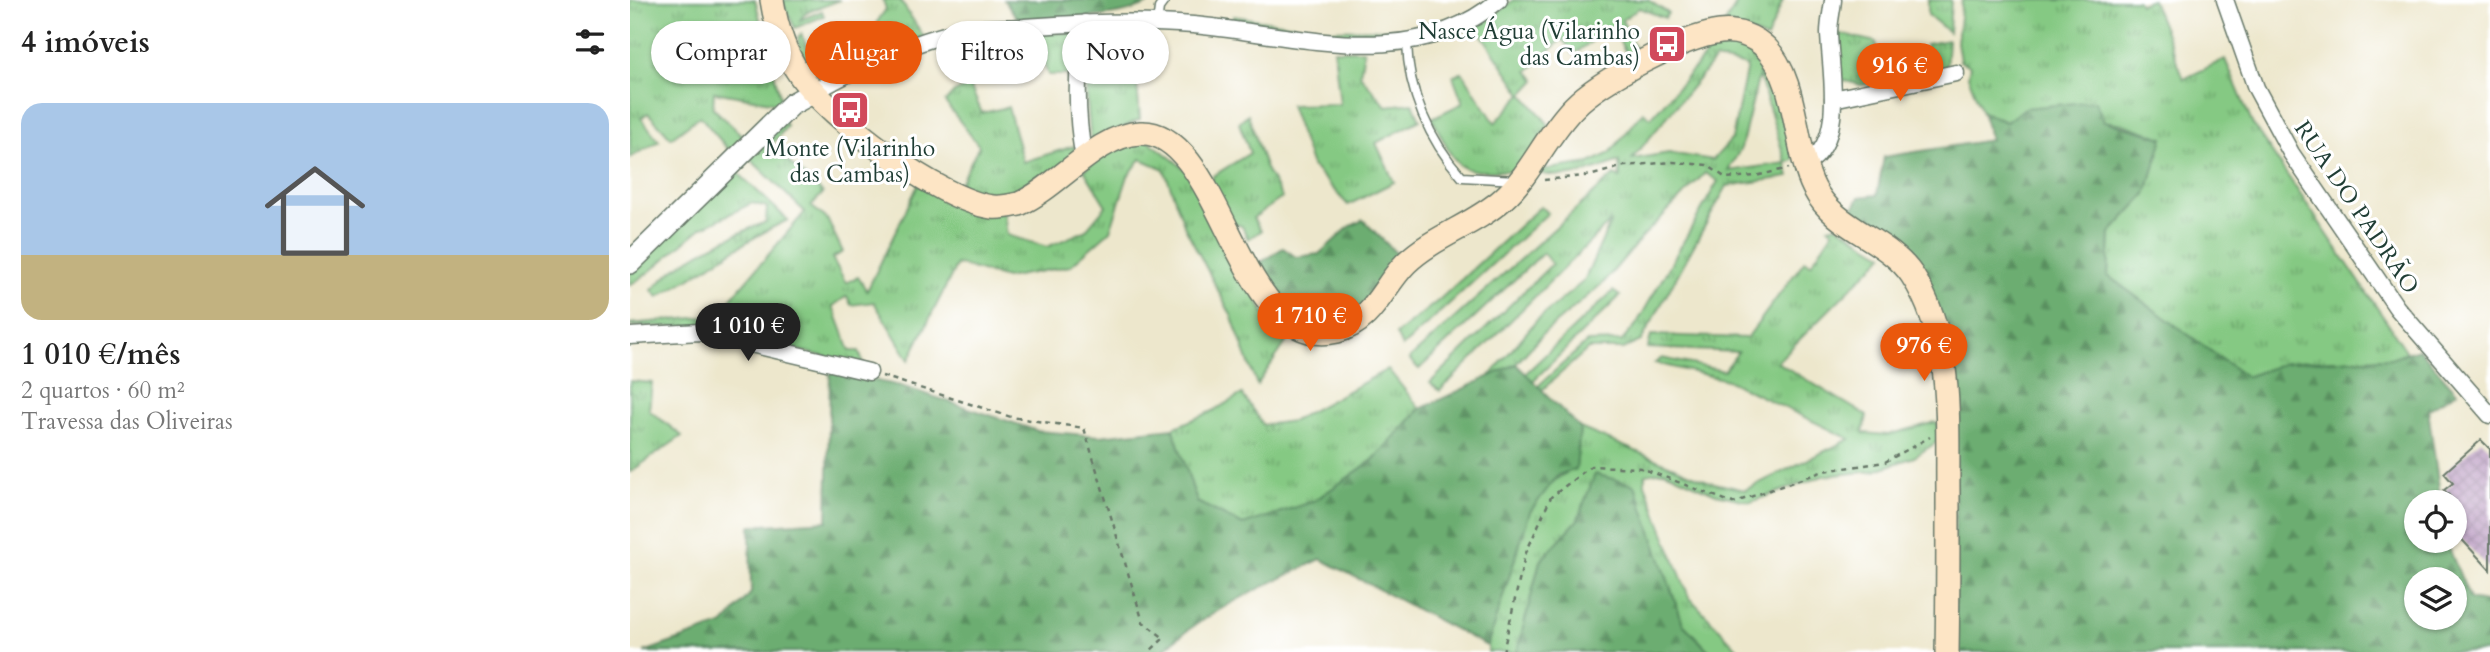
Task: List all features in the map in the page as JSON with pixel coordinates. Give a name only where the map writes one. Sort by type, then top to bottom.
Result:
[{"type":"main road","points":[[772,0],[789,56],[814,92],[895,160],[942,188],[992,207],[1010,206],[1027,200],[1084,159],[1132,134],[1153,134],[1170,142],[1188,162],[1270,304],[1299,328],[1318,332],[1337,331],[1357,322],[1376,305],[1409,261],[1498,204],[1520,182],[1556,128],[1589,92],[1609,79],[1686,43],[1723,32],[1756,39],[1777,62],[1810,178],[1826,206],[1894,255],[1918,285],[1942,357],[1947,432],[1947,652]]},
{"type":"street","points":[[1169,24],[1377,45],[1435,37],[1486,11],[1499,0]]},
{"type":"street","points":[[1807,163],[1818,157],[1827,141],[1833,99],[1829,32],[1833,0]]},
{"type":"street","name":"RUA DO PADRÃO","points":[[2225,0],[2256,88],[2291,153],[2412,328],[2490,415]]},
{"type":"street","points":[[630,263],[792,104],[869,61],[962,31],[1062,24]]},
{"type":"street","points":[[1833,99],[1956,73]]},
{"type":"street","points":[[1079,84],[1084,159]]},
{"type":"street","points":[[630,336],[700,332],[869,372]]},
{"type":"lane","points":[[1157,21],[1159,8],[1165,0]]},
{"type":"lane","points":[[1407,42],[1415,96],[1447,160],[1462,177],[1510,178],[1520,182]]},
{"type":"path","points":[[1520,182],[1593,175],[1625,166],[1673,162],[1707,165],[1726,178],[1756,176],[1807,163]]},
{"type":"path","points":[[869,372],[1011,417],[1084,428],[1143,622],[1164,638],[1149,652]]},
{"type":"path","points":[[1503,652],[1525,555],[1551,497],[1591,466],[1641,467],[1734,503],[1824,471],[1885,462],[1936,434],[1947,432]]},
{"type":"green space","points":[[630,0],[755,0],[760,21],[651,21],[651,84],[777,84],[782,104],[714,92],[713,108],[746,139],[732,154],[700,116],[671,138],[648,113],[641,118],[659,141],[630,158]]},
{"type":"green space","points":[[781,0],[840,0],[805,13],[800,20],[822,11],[824,16],[805,21],[805,24],[795,28]]},
{"type":"green space","points":[[883,0],[900,0],[914,21],[878,21],[886,9]]},
{"type":"green space","points":[[1004,0],[1154,0],[1142,7],[1108,15],[1018,19]]},
{"type":"green space","points":[[1513,0],[1648,0],[1668,13],[1665,18],[1639,8],[1622,20],[1638,56],[1630,60],[1612,27],[1574,54],[1562,39],[1528,71],[1536,80],[1523,94],[1549,125],[1519,171],[1470,170],[1455,161],[1432,118],[1463,103],[1453,76],[1462,72],[1495,123],[1522,94],[1475,25],[1492,17]]},
{"type":"green space","points":[[1739,0],[1783,0],[1767,39],[1725,23]]},
{"type":"green space","points":[[1928,0],[1951,0],[1949,32],[1928,15]]},
{"type":"green space","points":[[1962,0],[2137,0],[2140,4],[2152,0],[2184,79],[2225,59],[2252,123],[2407,352],[2391,358],[2288,362],[2246,377],[2108,276],[2110,233],[2146,194],[2163,138],[2123,124],[2025,108],[2006,122],[1982,112],[1968,76],[1970,66],[1960,61],[1957,42]]},
{"type":"green space","points":[[1233,16],[1329,30],[1403,29],[1404,35],[1330,36],[1232,24]]},
{"type":"green space","points":[[1048,33],[1062,33],[1062,75],[1048,75]]},
{"type":"green space","points":[[1836,33],[1876,42],[1884,81],[1861,85],[1841,80]]},
{"type":"green space","points":[[801,34],[805,42],[805,60],[800,52],[798,37]]},
{"type":"green space","points":[[1948,40],[1946,70],[1929,73],[1926,44]]},
{"type":"green space","points":[[1728,42],[1745,47],[1767,65],[1794,160],[1786,163],[1789,177],[1727,186],[1641,341],[1623,349],[1588,349],[1542,390],[1538,386],[1587,342],[1622,341],[1636,325],[1718,181],[1705,173],[1642,237],[1604,282],[1543,334],[1516,364],[1488,378],[1537,320],[1584,281],[1611,221],[1440,391],[1430,383],[1552,264],[1543,253],[1419,369],[1409,359],[1614,175],[1620,178],[1619,161],[1566,175],[1535,171],[1590,163],[1610,153],[1643,112],[1651,118],[1706,55],[1701,47]],"holes":[[[1715,59],[1747,66],[1732,139],[1713,160],[1669,153],[1632,159]],[[1759,75],[1786,163],[1728,171],[1741,148]]]},
{"type":"green space","points":[[1334,50],[1364,50],[1360,75],[1386,106],[1413,103],[1420,120],[1376,143],[1394,182],[1348,205],[1312,166],[1290,105],[1340,104]]},
{"type":"green space","points":[[1086,84],[1137,84],[1140,119],[1091,143]]},
{"type":"green space","points":[[970,86],[982,113],[1008,107],[1023,162],[1074,146],[1076,158],[1033,188],[1008,197],[978,193],[959,185],[979,146],[945,102],[954,92]]},
{"type":"green space","points":[[2095,101],[2104,121],[2163,138],[2146,194],[2110,233],[2108,276],[2246,377],[2288,362],[2391,358],[2419,349],[2457,392],[2428,410],[2439,490],[2404,490],[2404,553],[2451,553],[2457,567],[2404,567],[2404,630],[2467,630],[2467,592],[2470,599],[2490,603],[2490,652],[1955,652],[1955,393],[1908,255],[1879,231],[1851,214],[1859,197],[1877,195],[1884,157],[1991,140],[1982,112],[2006,122],[2025,108]]},
{"type":"green space","points":[[1248,114],[1265,167],[1282,198],[1253,218],[1261,231],[1248,239],[1242,226],[1231,223],[1210,188],[1213,176],[1250,153],[1239,123]]},
{"type":"green space","points":[[783,122],[787,126],[771,146],[823,193],[811,206],[827,219],[843,252],[832,258],[846,283],[858,277],[867,291],[918,185],[1004,213],[1007,235],[1047,247],[1085,231],[1106,206],[1084,170],[1120,144],[1149,141],[1186,170],[1264,313],[1291,335],[1257,385],[1231,315],[1185,227],[1164,169],[1141,159],[1128,176],[1110,231],[1070,266],[1006,278],[957,264],[909,360],[874,302],[851,305],[847,296],[833,306],[850,351],[859,351],[864,366],[703,327],[630,326],[716,316],[805,212],[749,158]]},
{"type":"green space","points":[[736,171],[788,220],[658,297],[652,290],[691,258],[766,222],[767,207],[752,203],[701,228],[630,285],[630,269]]},
{"type":"green space","points":[[1541,206],[1548,213],[1402,347],[1396,334],[1439,300]]},
{"type":"green space","points":[[1363,220],[1400,257],[1372,297],[1351,315],[1321,319],[1297,313],[1278,298],[1255,266],[1283,248],[1296,257],[1319,254],[1349,227]]},
{"type":"green space","points":[[1836,225],[1884,255],[1777,362],[1867,416],[1863,433],[1888,435],[1936,422],[1941,429],[1940,440],[1914,457],[1874,471],[1823,476],[1751,502],[1716,494],[1665,471],[1645,474],[1645,484],[1689,597],[1741,652],[1710,652],[1683,624],[1635,486],[1577,521],[1540,561],[1517,652],[1488,652],[1498,604],[1525,522],[1544,491],[1562,475],[1576,469],[1580,428],[1710,482],[1745,490],[1850,439],[1727,380],[1655,363],[1662,358],[1724,371],[1738,352],[1648,348],[1651,335],[1747,338],[1805,260],[1811,264],[1833,231],[1828,227]]},
{"type":"green space","points":[[1613,291],[1620,296],[1533,381],[1525,374]]},
{"type":"green space","points":[[1516,364],[1580,428],[1576,469],[1558,475],[1530,512],[1487,646],[1321,559],[1217,611],[1161,652],[644,652],[724,624],[751,593],[750,526],[827,521],[830,371],[901,386],[1038,431],[1099,436],[1173,428],[1197,502],[1243,525],[1314,501],[1373,460],[1420,409]]},
{"type":"green space","points":[[1388,369],[1420,409],[1373,460],[1314,501],[1243,525],[1197,502],[1173,428],[1213,411],[1242,394],[1263,425],[1293,421]]},
{"type":"green space","points":[[630,381],[652,383],[649,410],[682,436],[630,472]]},
{"type":"green space","points":[[1595,474],[1635,485],[1683,624],[1710,652],[1517,652],[1540,561],[1577,521]]},
{"type":"building","points":[[2481,440],[2490,449],[2490,570],[2467,545],[2467,490],[2444,490],[2453,483],[2444,473]]},
{"type":"place","name":"Nasce Água (Vilarinho das Cambas)","points":[[1667,44]]},
{"type":"place","name":"Monte (Vilarinho das Cambas)","points":[[850,110]]}]
